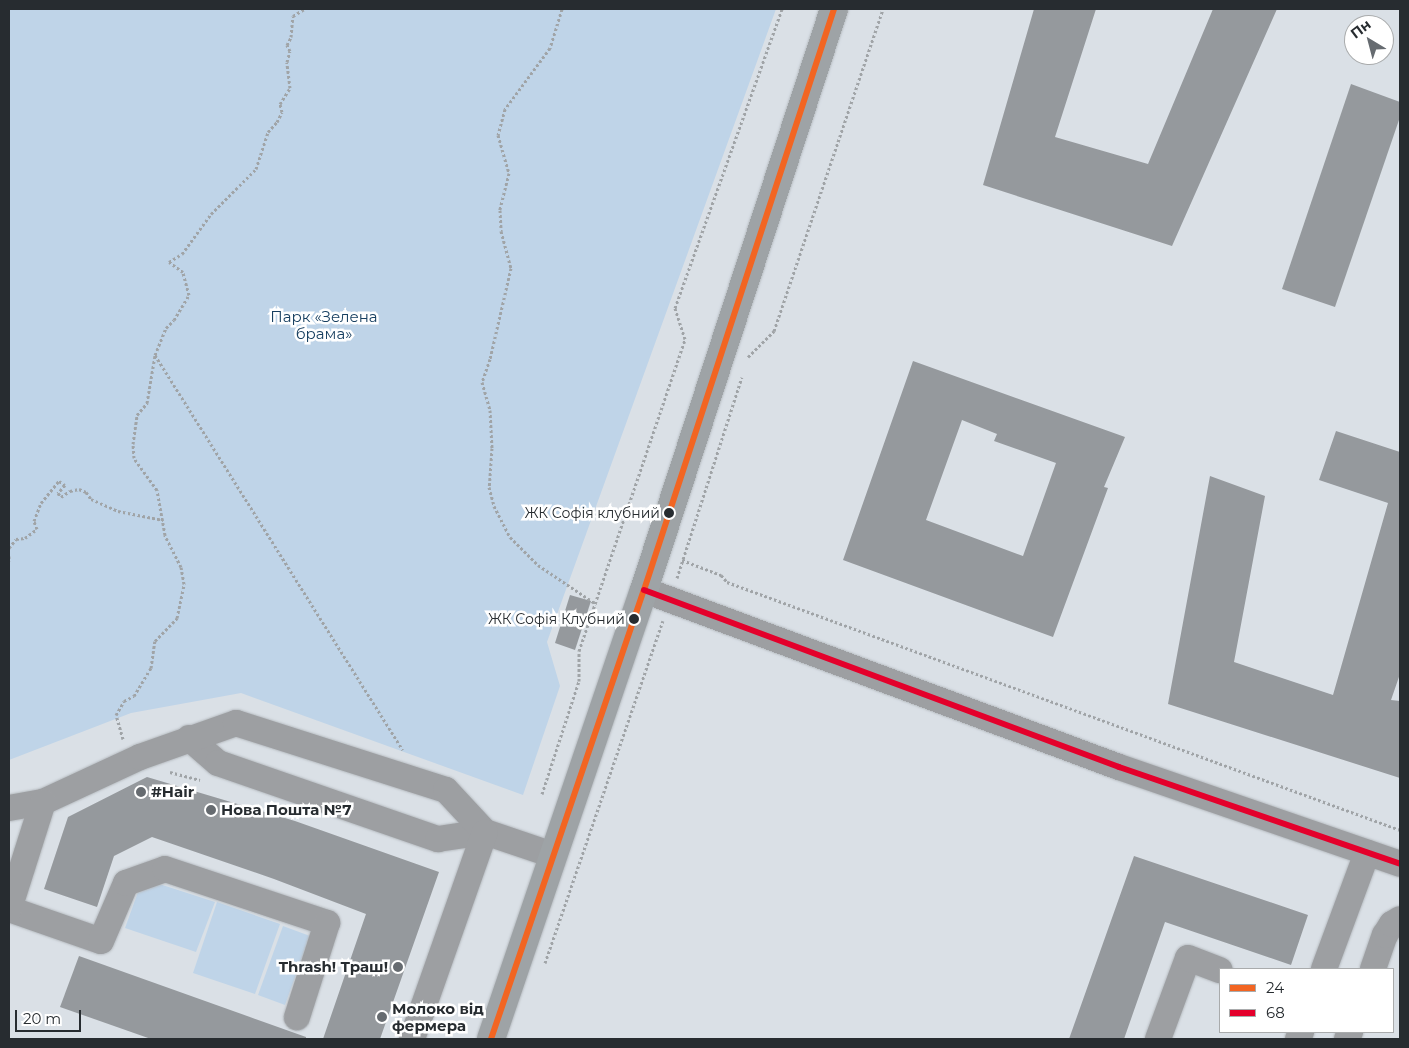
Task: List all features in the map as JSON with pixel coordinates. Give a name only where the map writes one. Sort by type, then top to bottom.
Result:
[{"type":"main road","points":[[491,1039],[644,590],[834,9]]},
{"type":"street","points":[[644,590],[1119,767],[1400,864]]},
{"type":"street","points":[[9,808],[44,802],[140,757],[189,738],[236,723],[446,790],[485,832]]},
{"type":"street","points":[[189,738],[218,763],[438,839],[485,832],[553,855]]},
{"type":"street","points":[[44,802],[9,909],[101,941],[126,883],[165,869],[327,923],[297,1017]]},
{"type":"street","points":[[412,1039],[485,832]]},
{"type":"street","points":[[1324,968],[1367,852]]},
{"type":"street","points":[[1373,968],[1385,935],[1392,924],[1400,919]]},
{"type":"street","points":[[1158,1039],[1188,958],[1219,970]]},
{"type":"path","points":[[140,757],[123,739],[116,715],[124,701],[134,696],[152,668],[154,641],[177,618],[184,584],[181,567],[165,534],[157,490],[134,458],[133,444],[137,415],[147,402],[155,355],[166,328],[174,320],[189,295],[183,272],[169,262],[182,254],[211,214],[256,169],[268,132],[282,112],[280,104],[290,88],[287,62],[290,51],[287,45],[291,37],[294,16],[304,9]]},
{"type":"path","points":[[562,9],[550,48],[505,109],[498,135],[509,173],[500,210],[501,231],[511,268],[490,359],[482,382],[490,410],[492,448],[489,487],[494,506],[510,537],[538,565],[596,604]]},
{"type":"path","points":[[542,794],[578,682],[579,651],[686,339],[675,308],[782,9]]},
{"type":"path","points":[[746,364],[749,355],[774,331],[883,9]]},
{"type":"path","points":[[155,355],[423,783]]},
{"type":"path","points":[[676,579],[743,374]]},
{"type":"path","points":[[9,548],[16,539],[25,538],[37,529],[34,521],[41,503],[59,481],[65,485],[58,493],[62,497],[70,491],[79,490],[86,492],[92,499],[118,511],[163,520]]},
{"type":"path","points":[[9,556],[9,561]]},
{"type":"path","points":[[682,560],[721,575],[727,582],[1400,830]]},
{"type":"path","points":[[545,965],[660,630]]},
{"type":"path","points":[[163,771],[210,783]]},
{"type":"green space","name":"Парк «Зелена брама»","points":[[9,9],[776,9],[547,642],[560,686],[523,795],[241,693],[131,713],[9,760]]},
{"type":"green space","points":[[150,881],[215,902],[196,952],[125,928],[138,892]]},
{"type":"green space","points":[[217,902],[280,924],[255,994],[193,973]]},
{"type":"green space","points":[[283,926],[310,936],[285,1005],[258,995]]},
{"type":"building","points":[[1034,9],[1096,9],[1055,137],[1148,164],[1213,9],[1277,9],[1172,246],[983,185]]},
{"type":"building","points":[[1351,84],[1400,102],[1400,117],[1335,307],[1282,289]]},
{"type":"building","points":[[913,361],[1125,437],[1104,487],[1108,488],[1053,637],[843,560]],"holes":[[[962,420],[997,434],[994,441],[1056,463],[1023,556],[926,520]]]},
{"type":"building","points":[[1336,431],[1400,452],[1400,674],[1391,700],[1400,701],[1400,778],[1168,704],[1210,476],[1265,496],[1234,662],[1333,695],[1388,503],[1319,480]]},
{"type":"building","points":[[570,595],[591,601],[575,650],[555,643]]},
{"type":"building","points":[[147,777],[295,821],[439,872],[380,1039],[323,1039],[366,914],[274,879],[152,837],[114,856],[97,907],[44,889],[68,817]]},
{"type":"building","points":[[1134,856],[1308,915],[1291,965],[1165,922],[1124,1039],[1069,1039]]},
{"type":"building","points":[[79,956],[306,1037],[306,1039],[151,1039],[60,1007]]},
{"type":"transit line","name":"24","points":[[491,1039],[644,590],[834,9]]},
{"type":"transit line","name":"68","points":[[644,590],[1119,767],[1400,864]]},
{"type":"place","name":"ЖК Софія клубний","points":[[669,513]]},
{"type":"place","name":"ЖК Софія Клубний","points":[[634,619]]},
{"type":"place","name":"#Hair","points":[[141,792]]},
{"type":"place","name":"Нова Пошта №7","points":[[211,810]]},
{"type":"place","name":"Thrash! Траш!","points":[[398,967]]},
{"type":"place","name":"Молоко від фермера","points":[[382,1017]]}]
